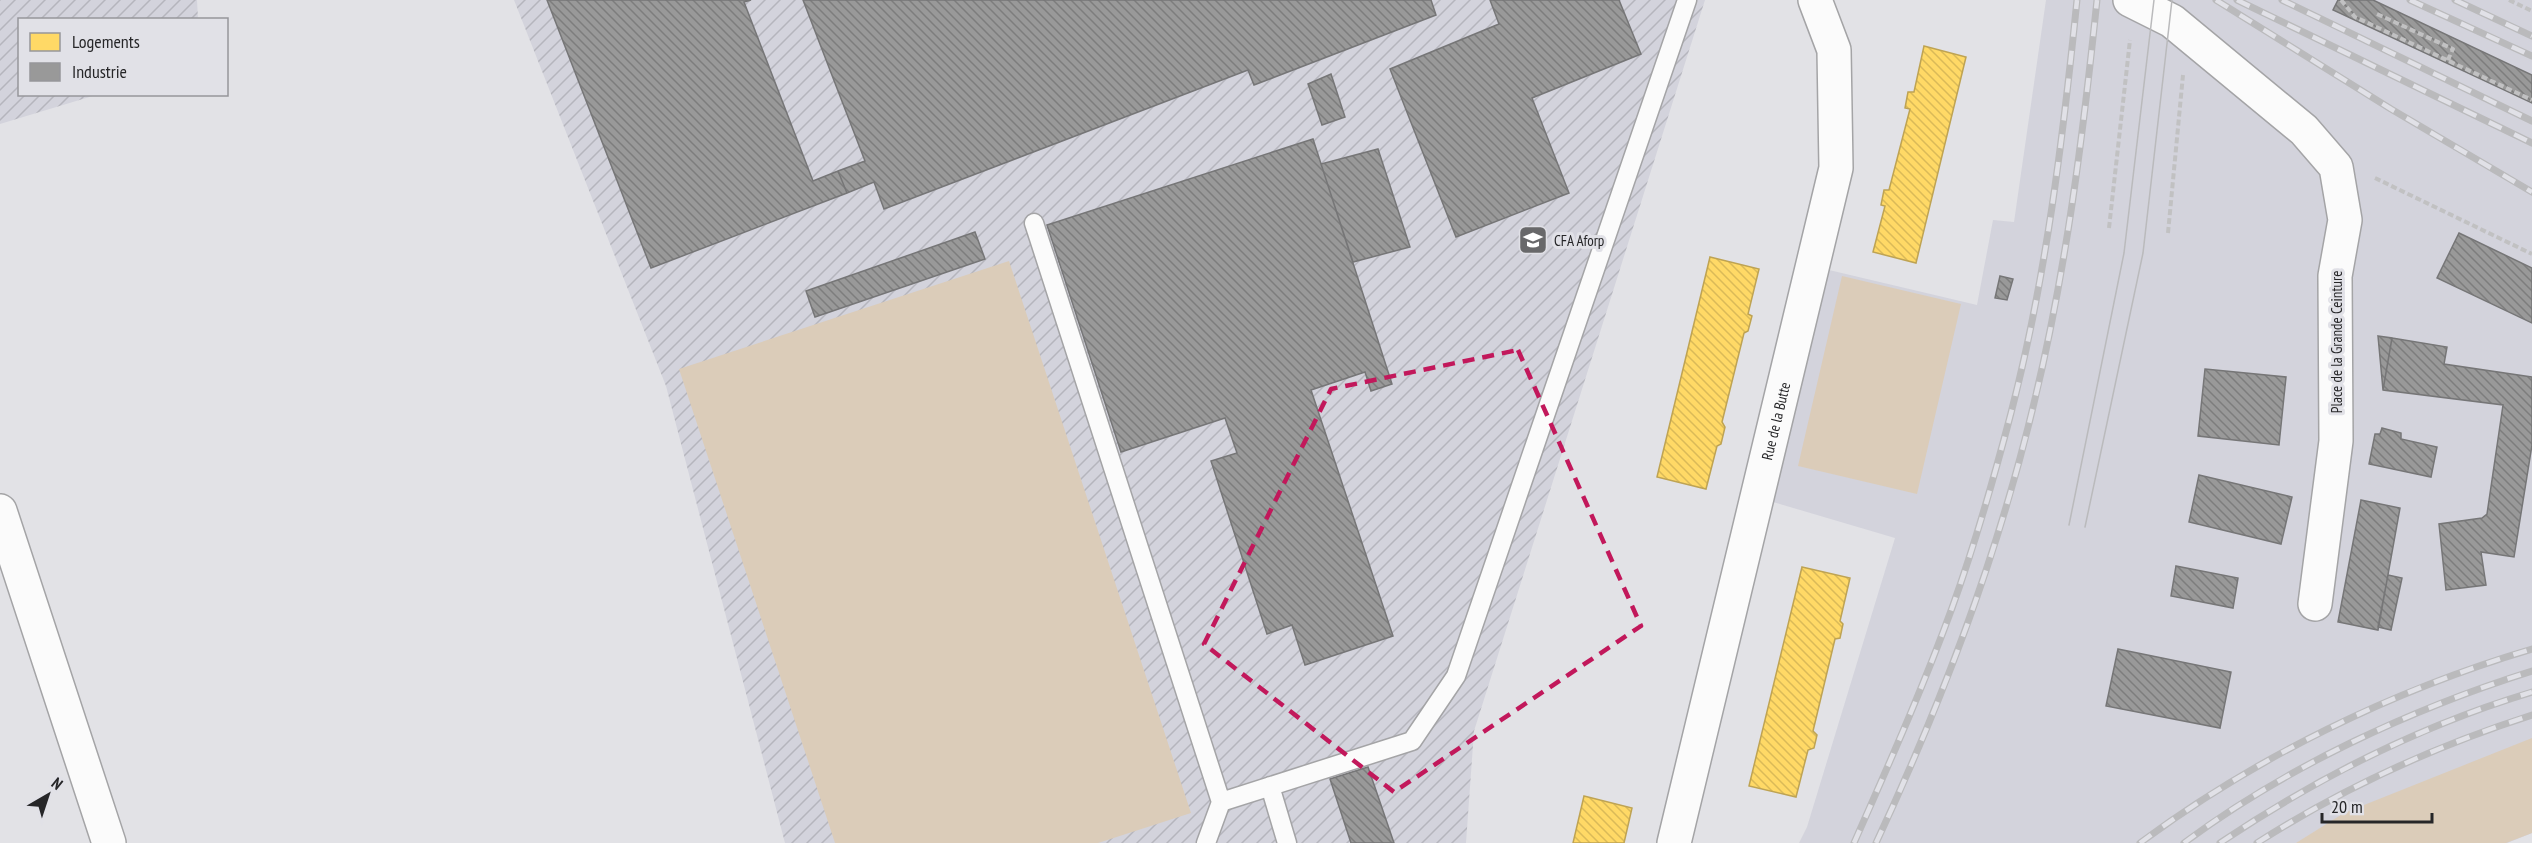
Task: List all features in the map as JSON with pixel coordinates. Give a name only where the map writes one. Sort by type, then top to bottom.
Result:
[{"type":"street","name":"Rue de la Butte","points":[[1674,843],[1836,168],[1834,50],[1815,0]]},
{"type":"street","points":[[2130,0],[2172,21],[2304,130],[2336,167]]},
{"type":"street","name":"Place de la Grande Ceinture","points":[[2315,604],[2336,441],[2335,276],[2345,220],[2336,167]]},
{"type":"street","points":[[0,511],[109,843]]},
{"type":"lane","points":[[1221,802],[1412,741],[1456,676],[1687,0]]},
{"type":"lane","points":[[1034,223],[1221,802],[1206,843]]},
{"type":"lane","points":[[1270,786],[1287,843]]},
{"type":"path","points":[[2341,0],[2355,17],[2532,100]]},
{"type":"path","points":[[2509,0],[2532,11]]},
{"type":"path","points":[[2377,14],[2453,49],[2447,62]]},
{"type":"path","points":[[2109,228],[2131,34]]},
{"type":"path","points":[[2168,232],[2183,70]]},
{"type":"path","points":[[2336,167],[2373,177],[2532,254]]},
{"type":"highlighted area","points":[[1518,350],[1641,626],[1394,792],[1204,644],[1331,389]]},
{"type":"shaded area","points":[[0,0],[197,0],[198,18],[18,18],[18,96],[93,96],[0,124]]},
{"type":"shaded area","points":[[514,0],[1705,0],[1474,731],[1466,843],[785,843],[666,386]]},
{"type":"shaded area","points":[[2046,0],[2532,0],[2532,833],[2507,843],[1799,843],[1807,827],[1895,538],[1773,502],[1829,270],[1977,305],[1993,220],[2014,222]]},
{"type":"shaded area","points":[[1009,261],[1191,813],[1098,843],[835,843],[679,369]]},
{"type":"shaded area","points":[[1842,276],[1961,304],[1917,494],[1798,466]]},
{"type":"shaded area","points":[[2532,738],[2532,833],[2506,843],[2296,843],[2344,813]]},
{"type":"building: Logements","points":[[1924,46],[1966,57],[1916,263],[1873,252],[1885,206],[1881,205],[1884,190],[1889,190],[1910,109],[1905,108],[1908,92],[1914,92]]},
{"type":"building: Logements","points":[[1710,257],[1759,269],[1748,314],[1752,316],[1748,331],[1744,333],[1722,422],[1725,427],[1721,444],[1717,446],[1706,489],[1657,477]]},
{"type":"building: Logements","points":[[1802,567],[1850,578],[1840,621],[1843,624],[1840,638],[1835,639],[1813,731],[1817,735],[1814,748],[1808,750],[1796,797],[1749,786]]},
{"type":"building: Logements","points":[[1584,796],[1632,808],[1624,843],[1573,843]]},
{"type":"building: Industrie","points":[[547,0],[751,0],[744,2],[813,181],[838,171],[847,193],[651,268]]},
{"type":"building: Industrie","points":[[803,0],[1431,0],[1436,15],[1254,85],[1248,70],[884,209],[874,182],[847,193],[838,171],[865,161]]},
{"type":"building: Industrie","points":[[1490,0],[1619,0],[1641,54],[1532,98],[1569,193],[1456,237],[1390,69],[1499,24]]},
{"type":"building: Industrie","points":[[2338,0],[2373,0],[2532,75],[2532,103],[2333,10]]},
{"type":"building: Industrie","points":[[1331,74],[1345,117],[1322,125],[1308,84]]},
{"type":"building: Industrie","points":[[1313,139],[1392,384],[1371,391],[1365,372],[1311,390],[1393,636],[1305,665],[1292,625],[1267,634],[1211,461],[1237,453],[1225,418],[1121,452],[1047,225]]},
{"type":"building: Industrie","points":[[1378,149],[1410,247],[1353,262],[1321,164]]},
{"type":"building: Industrie","points":[[975,232],[985,259],[815,317],[806,291]]},
{"type":"building: Industrie","points":[[2459,233],[2532,268],[2532,323],[2437,278]]},
{"type":"building: Industrie","points":[[2000,276],[2013,279],[2007,300],[1995,298]]},
{"type":"building: Industrie","points":[[2378,336],[2392,338],[2383,390]]},
{"type":"building: Industrie","points":[[2392,338],[2447,347],[2444,364],[2532,377],[2532,445],[2514,557],[2481,552],[2486,585],[2446,590],[2439,524],[2482,518],[2487,514],[2503,405],[2383,390]]},
{"type":"building: Industrie","points":[[2205,369],[2286,377],[2279,445],[2198,436]]},
{"type":"building: Industrie","points":[[2382,428],[2401,433],[2401,439],[2437,447],[2431,477],[2369,464],[2375,434],[2380,434]]},
{"type":"building: Industrie","points":[[2199,475],[2292,497],[2281,544],[2189,522]]},
{"type":"building: Industrie","points":[[2361,500],[2400,508],[2378,630],[2338,622]]},
{"type":"building: Industrie","points":[[2176,566],[2238,578],[2233,608],[2171,596]]},
{"type":"building: Industrie","points":[[2388,575],[2402,578],[2391,630],[2378,627]]},
{"type":"building: Industrie","points":[[2118,649],[2231,672],[2220,728],[2106,706]]},
{"type":"building: Industrie","points":[[1368,767],[1394,843],[1351,843],[1330,779]]},
{"type":"tram line","points":[[2069,525],[2124,253],[2154,0]]},
{"type":"tram line","points":[[2085,527],[2143,253],[2172,0]]},
{"type":"railway","points":[[1854,843],[1917,697],[1952,608],[1984,511],[2011,413],[2044,259],[2066,104],[2077,0]]},
{"type":"railway","points":[[1876,843],[1946,682],[1986,572],[2020,460],[2045,353],[2064,253],[2086,102],[2097,0]]},
{"type":"railway","points":[[2216,0],[2391,109],[2532,192]]},
{"type":"railway","points":[[2237,0],[2532,143]]},
{"type":"railway","points":[[2282,0],[2532,121]]},
{"type":"railway","points":[[2410,0],[2532,56]]},
{"type":"railway","points":[[2455,0],[2532,36]]},
{"type":"railway","points":[[2140,843],[2231,782],[2327,729],[2428,685],[2532,649]]},
{"type":"railway","points":[[2184,843],[2264,789],[2351,743],[2441,703],[2532,671]]},
{"type":"railway","points":[[2220,843],[2293,797],[2370,756],[2450,721],[2532,692]]},
{"type":"railway","points":[[2257,843],[2323,804],[2390,770],[2460,740],[2532,715]]},
{"type":"place","name":"CFA Aforp","points":[[1533,240]]}]
